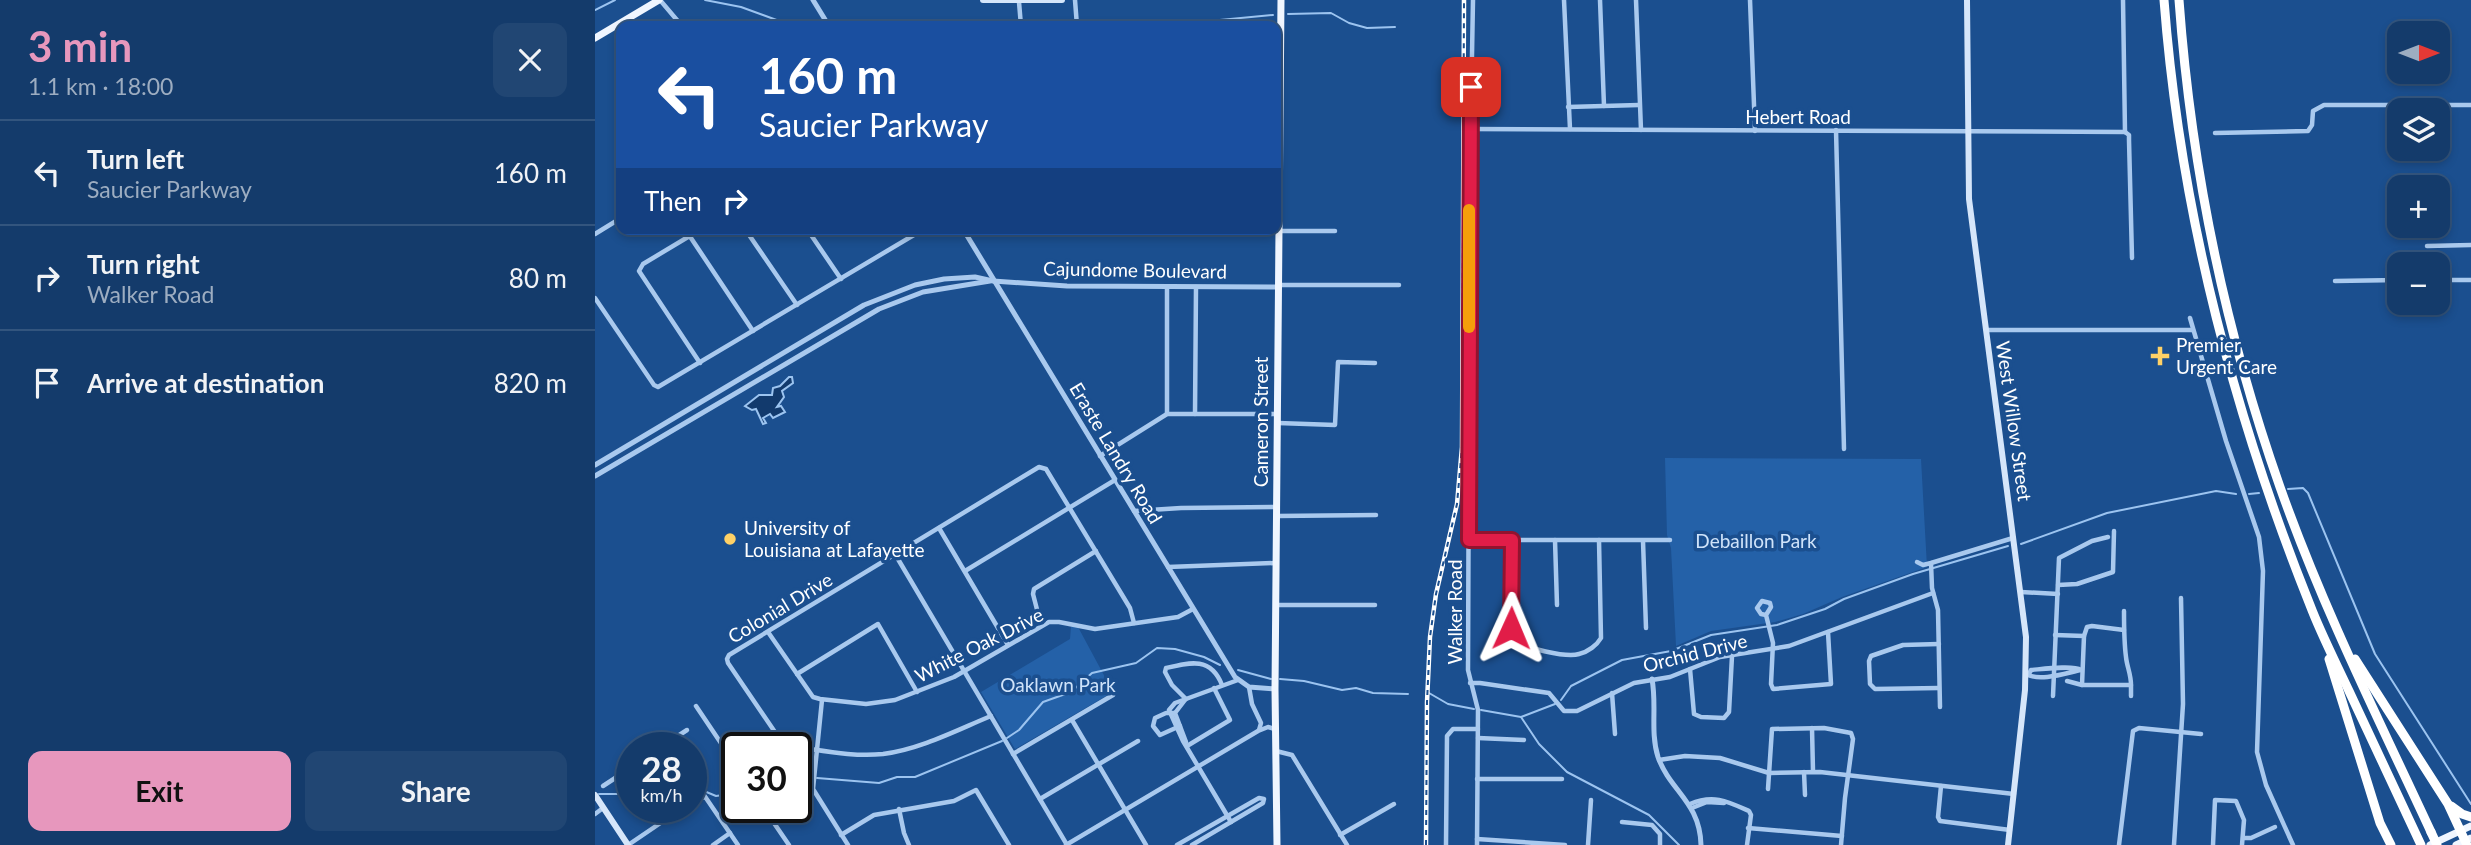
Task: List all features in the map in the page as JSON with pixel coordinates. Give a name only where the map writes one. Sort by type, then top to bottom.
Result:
[{"type":"highway","points":[[2164,0],[2180,139],[2199,249],[2211,300],[2252,449],[2311,608],[2380,823],[2384,845]]},
{"type":"highway","points":[[2179,0],[2188,90],[2203,189],[2232,325],[2267,447],[2346,650],[2437,845]]},
{"type":"highway","points":[[2323,595],[2360,667],[2448,804],[2465,842]]},
{"type":"highway","points":[[2311,608],[2419,842]]},
{"type":"highway","points":[[2448,804],[2471,817]]},
{"type":"highway","points":[[2380,823],[2391,845]]},
{"type":"main road","points":[[624,21],[659,0]]},
{"type":"main road","points":[[983,0],[1062,0]]},
{"type":"main road","name":"Cameron Street","points":[[1280,21],[1281,0]]},
{"type":"main road","name":"West Willow Street","points":[[1967,0],[1969,199],[2021,592],[2028,674],[2008,845]]},
{"type":"main road","points":[[595,38],[616,26]]},
{"type":"main road","name":"Cameron Street","points":[[1277,235],[1277,845]]},
{"type":"main road","points":[[596,797],[626,844]]},
{"type":"main road","points":[[2430,845],[2471,826]]},
{"type":"street","points":[[659,0],[678,21]]},
{"type":"street","points":[[813,0],[826,21]]},
{"type":"street","points":[[1075,0],[1077,21]]},
{"type":"street","name":"Walker Road","points":[[1473,0],[1468,670],[1478,710],[1477,842]]},
{"type":"street","points":[[1564,0],[1570,129]]},
{"type":"street","points":[[1600,0],[1604,106]]},
{"type":"street","points":[[1636,0],[1641,130]]},
{"type":"street","points":[[1750,0],[1755,131]]},
{"type":"street","points":[[2123,0],[2125,132],[2129,135],[2132,258]]},
{"type":"street","points":[[1019,2],[1021,21]]},
{"type":"street","points":[[1568,107],[1639,105]]},
{"type":"street","points":[[2215,133],[2303,133],[2311,129],[2314,110],[2323,105],[2471,105]]},
{"type":"street","name":"Hebert Road","points":[[1470,128],[2125,132]]},
{"type":"street","points":[[1836,130],[1844,449]]},
{"type":"street","points":[[595,234],[616,221]]},
{"type":"street","points":[[1281,231],[1335,232]]},
{"type":"street","points":[[749,235],[797,305]]},
{"type":"street","points":[[811,235],[841,279]]},
{"type":"street","points":[[595,298],[656,387],[914,235]]},
{"type":"street","name":"Eraste Landry Road","points":[[966,235],[1238,680],[1249,687],[1275,689]]},
{"type":"street","points":[[700,363],[639,271],[643,264],[688,237],[753,331]]},
{"type":"street","points":[[2427,246],[2471,245]]},
{"type":"street","name":"Cajundome Boulevard","points":[[595,465],[864,306],[901,290],[957,278],[979,277],[993,281]]},
{"type":"street","points":[[2335,281],[2387,280]]},
{"type":"street","points":[[2450,280],[2471,280]]},
{"type":"street","name":"Cajundome Boulevard","points":[[595,476],[879,309],[916,295],[945,287],[993,281],[1067,286],[1277,286]]},
{"type":"street","points":[[1277,286],[1399,285]]},
{"type":"street","points":[[1167,287],[1167,414]]},
{"type":"street","points":[[1195,414],[1196,287]]},
{"type":"street","points":[[2190,318],[2218,415],[2261,545],[2263,572],[2257,752],[2261,772],[2293,845]]},
{"type":"street","points":[[1986,330],[2193,330]]},
{"type":"street","points":[[795,346],[800,355]]},
{"type":"street","points":[[1100,456],[1167,414],[1277,419],[1335,425],[1338,362],[1375,363]]},
{"type":"street","points":[[714,395],[719,403]]},
{"type":"street","name":"Colonial Drive","points":[[775,732],[727,659],[731,654],[1041,466],[1131,608],[1134,623]]},
{"type":"street","points":[[965,571],[1115,480]]},
{"type":"street","points":[[1134,511],[1276,507]]},
{"type":"street","points":[[1276,516],[1375,516]]},
{"type":"street","points":[[939,528],[1008,645]]},
{"type":"street","points":[[2058,585],[2077,584],[2113,572],[2114,531]]},
{"type":"street","points":[[2053,696],[2059,558],[2092,541],[2108,537]]},
{"type":"street","points":[[1917,562],[1931,564],[2014,538]]},
{"type":"street","points":[[1469,540],[1670,540]]},
{"type":"street","points":[[1512,540],[1511,628],[1515,639],[1527,647],[1577,655],[1595,646],[1601,638],[1599,540]]},
{"type":"street","points":[[1555,540],[1557,605]]},
{"type":"street","points":[[1643,541],[1646,628]]},
{"type":"street","points":[[1041,625],[1034,589],[1096,551]]},
{"type":"street","points":[[895,554],[1066,845],[1258,731],[1268,727],[1275,729]]},
{"type":"street","points":[[1168,567],[1276,563]]},
{"type":"street","points":[[1931,564],[1933,593],[1938,610],[1940,707]]},
{"type":"street","points":[[2021,592],[2058,594]]},
{"type":"street","name":"Orchid Drive","points":[[1470,683],[1549,693],[1562,709],[1572,712],[1634,683],[1671,677],[1716,659],[1789,646],[1933,593]]},
{"type":"street","points":[[2174,845],[2182,733],[2181,598]]},
{"type":"street","points":[[1276,605],[1375,605]]},
{"type":"street","name":"White Oak Drive","points":[[822,700],[878,703],[917,692],[964,670],[1041,625],[1059,622],[1095,629],[1178,617],[1193,609]]},
{"type":"street","points":[[2124,611],[2131,696]]},
{"type":"street","points":[[1766,615],[1773,649],[1772,688],[1827,687],[1832,681],[1828,632]]},
{"type":"street","points":[[797,674],[878,624],[917,692]]},
{"type":"street","points":[[2082,685],[2084,636],[2087,627],[2124,630]]},
{"type":"street","points":[[768,632],[811,694],[822,700],[813,789],[848,845]]},
{"type":"street","points":[[2055,635],[2084,636]]},
{"type":"street","points":[[1938,644],[1903,645],[1871,656],[1870,684],[1875,689],[1940,688]]},
{"type":"street","points":[[1690,669],[1694,714],[1724,718],[1729,712],[1733,656]]},
{"type":"street","points":[[1186,699],[1172,685],[1165,672],[1166,668],[1191,663],[1202,664],[1218,673],[1222,685]]},
{"type":"street","points":[[2074,666],[2082,670],[2045,677],[2031,677],[2028,674],[2031,670],[2074,666]]},
{"type":"street","points":[[2042,669],[2046,673],[2045,677]]},
{"type":"street","points":[[1652,679],[1655,743],[1659,760],[1691,806],[1700,830],[1700,845]]},
{"type":"street","points":[[1178,727],[1160,736],[1153,726],[1155,718],[1172,713],[1186,699],[1238,680]]},
{"type":"street","points":[[2067,681],[2082,685],[2131,685]]},
{"type":"street","points":[[1249,687],[1252,704],[1261,723],[1258,731]]},
{"type":"street","points":[[1187,746],[1230,720],[1214,688]]},
{"type":"street","points":[[1612,693],[1615,734]]},
{"type":"street","points":[[1013,754],[1113,695]]},
{"type":"street","points":[[696,706],[721,743]]},
{"type":"street","points":[[1172,713],[1187,746],[1231,822]]},
{"type":"street","name":"Colonial Drive","points":[[812,749],[857,754],[894,752],[925,743],[991,716]]},
{"type":"street","points":[[1072,720],[1146,845]]},
{"type":"street","points":[[1812,728],[1813,771]]},
{"type":"street","points":[[1768,789],[1772,729],[1812,728],[1851,733],[1853,739],[1842,845]]},
{"type":"street","points":[[1446,845],[1447,736],[1453,729],[1478,729]]},
{"type":"street","points":[[2119,845],[2134,730],[2201,734]]},
{"type":"street","points":[[1478,738],[1524,740]]},
{"type":"street","points":[[1040,799],[1138,741]]},
{"type":"street","points":[[1275,751],[1292,755],[1347,845]]},
{"type":"street","points":[[1659,760],[1685,756],[1720,758],[1769,772],[1813,771],[2014,794]]},
{"type":"street","points":[[1804,772],[1805,795]]},
{"type":"street","points":[[603,786],[616,777]]},
{"type":"street","points":[[1477,779],[1562,779]]},
{"type":"street","points":[[1941,786],[1938,817],[1940,821],[2010,830]]},
{"type":"street","points":[[841,835],[874,815],[954,801],[976,790],[1009,845]]},
{"type":"street","points":[[1177,845],[1259,798],[1264,799],[1263,803],[1192,845]]},
{"type":"street","points":[[1691,806],[1710,798],[1750,812],[1747,845]]},
{"type":"street","points":[[707,800],[738,845]]},
{"type":"street","points":[[1588,845],[1591,800]]},
{"type":"street","points":[[2213,845],[2215,800],[2236,800],[2244,820],[2242,845]]},
{"type":"street","points":[[1340,835],[1394,804]]},
{"type":"street","points":[[595,814],[603,808]]},
{"type":"street","points":[[899,810],[909,845]]},
{"type":"street","points":[[1622,822],[1651,825],[1660,834],[1660,845]]},
{"type":"street","points":[[626,844],[659,823]]},
{"type":"street","points":[[775,823],[789,845]]},
{"type":"street","points":[[2243,838],[2251,838],[2275,827]]},
{"type":"street","points":[[1748,828],[1842,836]]},
{"type":"street","points":[[713,845],[730,833]]},
{"type":"street","points":[[1477,842],[1565,845]]},
{"type":"green space","name":"Debaillon Park","points":[[1665,458],[1921,459],[1927,567],[1803,614],[1775,622],[1711,631],[1676,646],[1671,548],[1667,535]]},
{"type":"green space","name":"Oaklawn Park","points":[[1071,627],[1078,627],[1113,692],[1015,749],[981,692],[1070,639]]},
{"type":"shaded area","points":[[792,377],[793,383],[782,391],[784,397],[777,407],[781,406],[785,412],[773,418],[770,414],[763,418],[766,423],[763,424],[756,409],[745,406],[759,395],[772,395],[773,388],[780,386]]},
{"type":"waterway","points":[[595,10],[615,0]]},
{"type":"waterway","points":[[705,0],[741,7],[779,21]]},
{"type":"waterway","points":[[1288,14],[1331,13],[1349,23],[1367,28],[1395,27]]},
{"type":"waterway","points":[[1210,21],[1273,15]]},
{"type":"waterway","points":[[2288,489],[2303,488],[2308,493],[2375,654],[2471,804]]},
{"type":"waterway","points":[[2021,544],[2107,513],[2216,491],[2236,494]]},
{"type":"waterway","points":[[2249,494],[2259,493]]},
{"type":"waterway","points":[[1561,700],[1571,686],[1622,660],[1671,651],[1711,635],[1777,625],[1913,574],[2008,546]]},
{"type":"waterway","points":[[1007,738],[1019,730],[1043,702],[1071,692],[1092,673],[1136,663],[1157,648],[1175,649],[1204,657],[1220,665]]},
{"type":"waterway","points":[[1238,670],[1271,679]]},
{"type":"waterway","points":[[1280,679],[1304,681],[1342,690],[1356,688],[1373,693],[1408,694]]},
{"type":"waterway","points":[[1429,693],[1448,704],[1474,709]]},
{"type":"waterway","points":[[1521,717],[1555,704]]},
{"type":"waterway","points":[[1481,710],[1521,717],[1539,744],[1567,772],[1649,815],[1679,845]]},
{"type":"waterway","points":[[817,778],[879,783],[897,777],[915,777],[1002,741]]},
{"type":"waterway","points":[[707,792],[721,795]]},
{"type":"waterway","points":[[599,794],[616,794]]},
{"type":"railway","points":[[1426,845],[1430,637],[1436,594],[1457,504],[1462,447],[1464,0]]},
{"type":"slow traffic","points":[[1469,210],[1469,327]]},
{"type":"place","name":"Premier Urgent Care","points":[[2160,356]]},
{"type":"place","name":"University of Louisiana at Lafayette","points":[[730,539]]},
{"type":"route","points":[[1471,87],[1469,540],[1512,540],[1511,628]]}]
